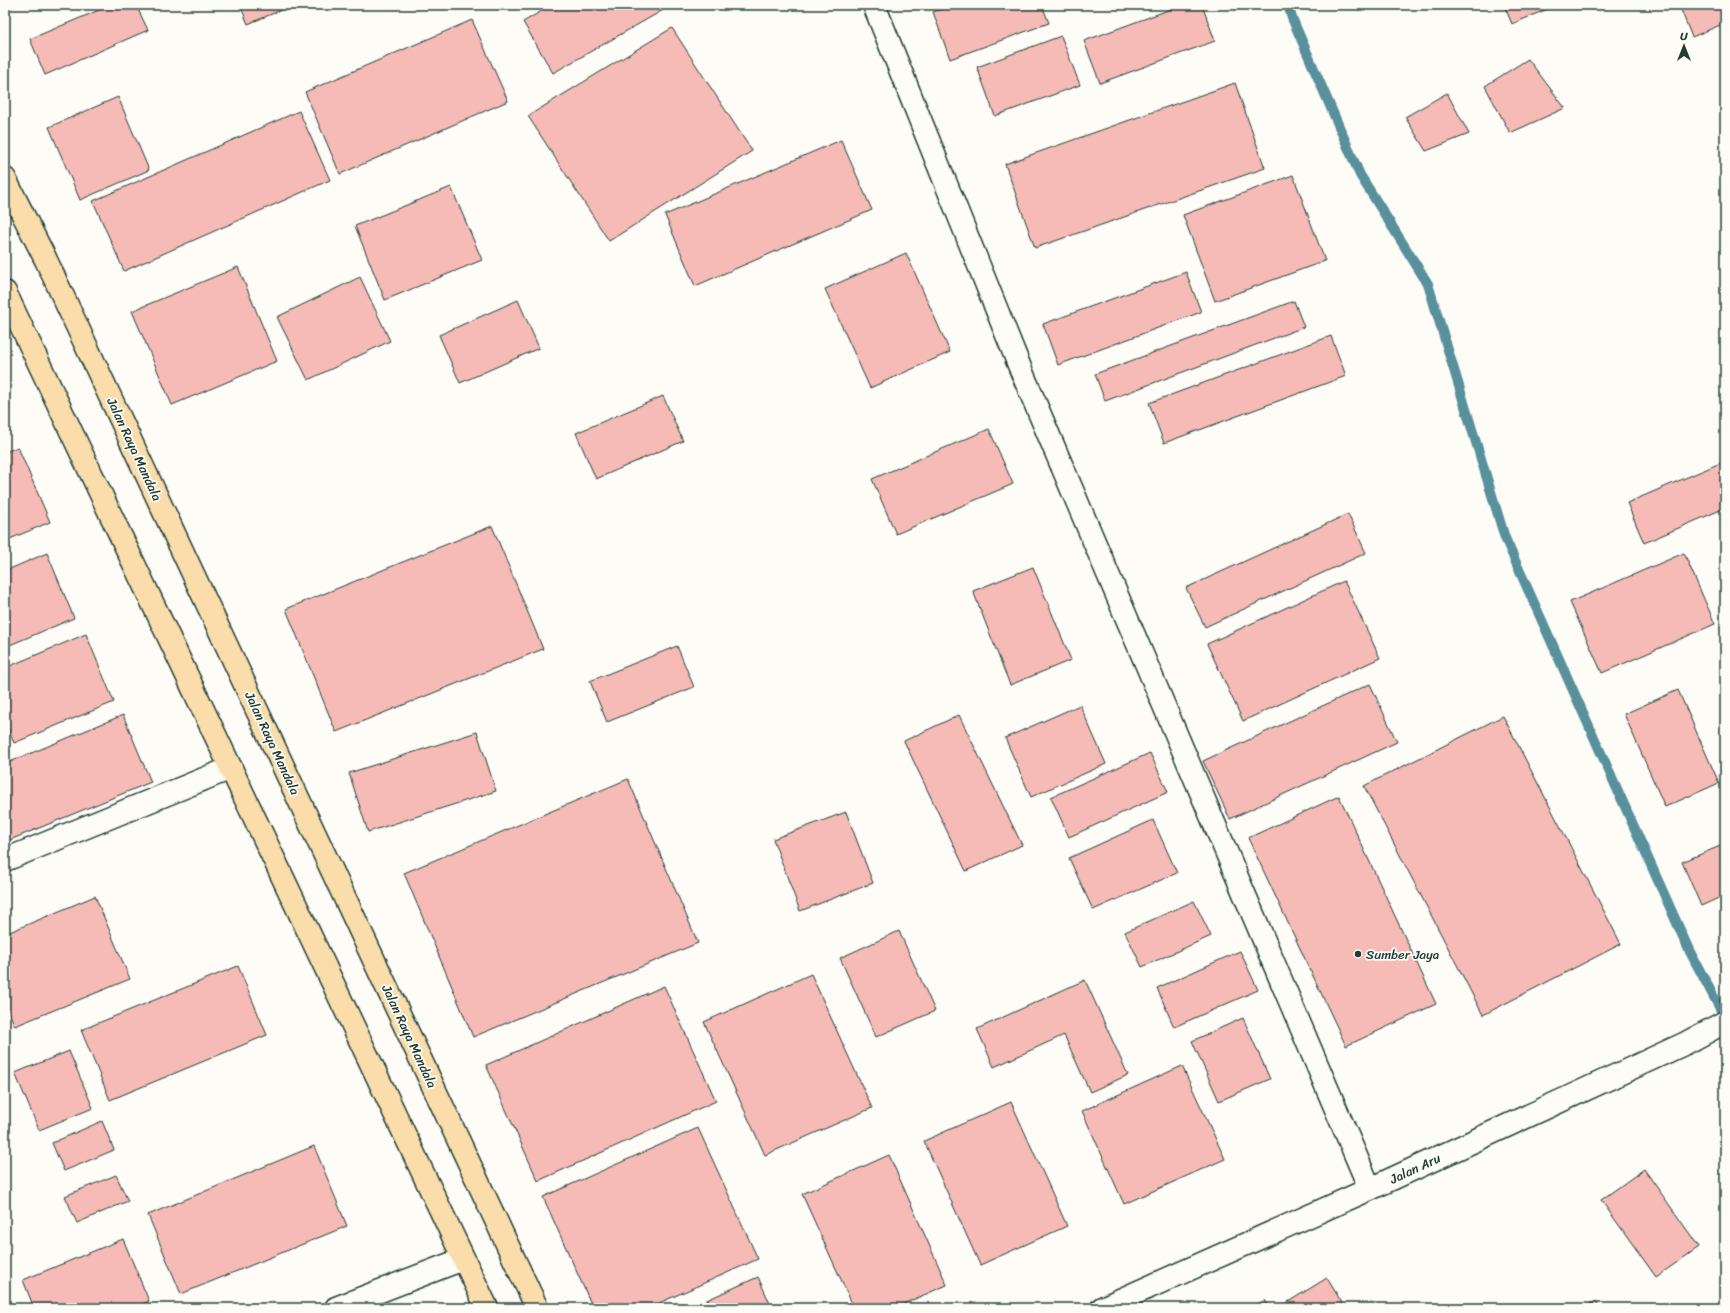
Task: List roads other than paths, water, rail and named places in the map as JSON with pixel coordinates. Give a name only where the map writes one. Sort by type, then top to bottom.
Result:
[{"type":"highway","name":"Jalan Raya Mandala","points":[[5,179],[53,274],[537,1308]]},
{"type":"highway","points":[[5,292],[487,1308]]},
{"type":"street","points":[[874,5],[1021,370],[1370,1189]]},
{"type":"street","points":[[5,860],[231,768]]},
{"type":"street","name":"Jalan Aru","points":[[1102,1308],[1370,1189],[1686,1043],[1725,1022]]},
{"type":"street","points":[[336,1308],[463,1259]]},
{"type":"waterway","points":[[1288,5],[1292,18],[1360,175],[1428,284],[1505,538],[1689,950],[1725,1018]]},
{"type":"place","name":"Sumber Jaya","points":[[1358,954]]}]
